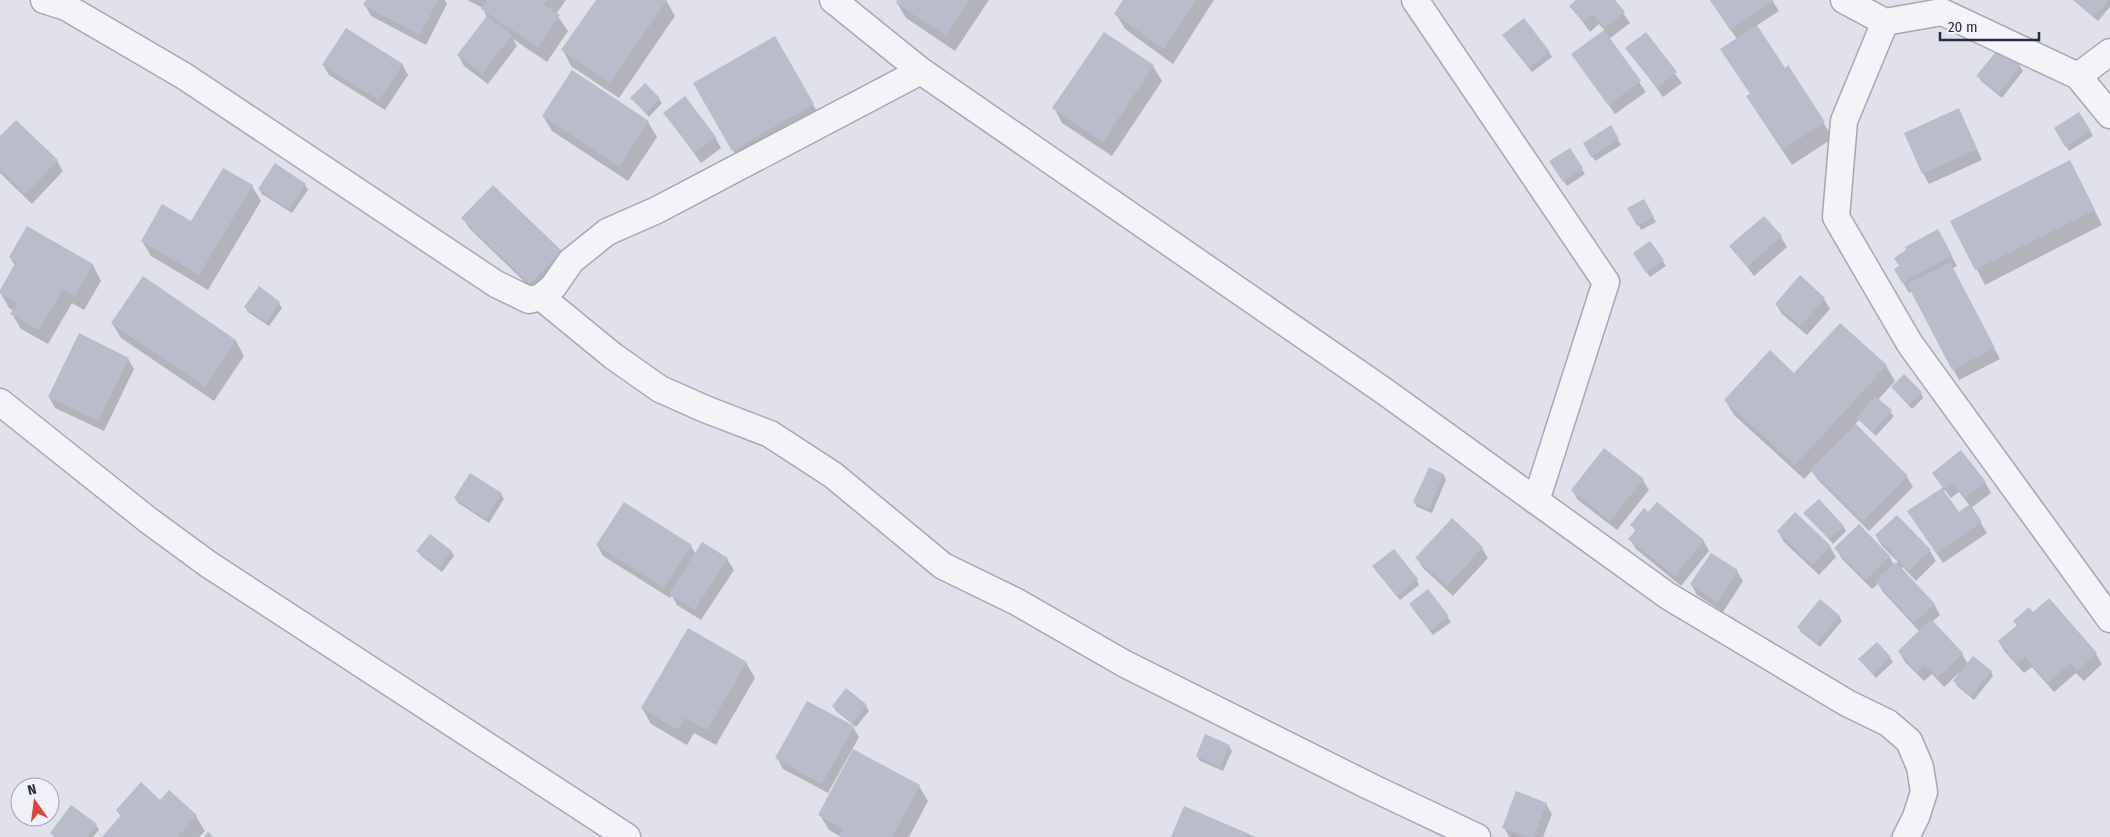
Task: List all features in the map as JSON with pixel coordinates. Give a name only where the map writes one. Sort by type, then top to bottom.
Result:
[{"type":"street","points":[[44,0],[66,7],[184,76],[496,284],[529,300],[541,297],[553,287],[571,261],[607,232],[657,210],[920,71]]},
{"type":"street","points":[[833,0],[920,71],[1384,391],[1668,596],[1847,703],[1888,723],[1909,741],[1920,767],[1924,792],[1916,817],[1906,837]]},
{"type":"street","points":[[1416,0],[1606,282],[1536,500]]},
{"type":"street","points":[[1844,0],[1885,22],[1942,12],[2078,76],[2110,115]]},
{"type":"street","points":[[1885,22],[1844,121],[1836,217],[1910,344],[2110,619]]},
{"type":"street","points":[[2078,76],[2110,52]]},
{"type":"street","points":[[541,297],[613,356],[660,389],[770,434],[834,475],[943,566],[1017,602],[1125,664],[1371,787],[1477,837]]},
{"type":"street","points":[[0,402],[148,520],[208,564],[626,837]]},
{"type":"building","points":[[366,0],[438,0],[420,35],[363,5]]},
{"type":"building","points":[[487,0],[547,0],[544,5],[560,15],[538,47],[481,9]]},
{"type":"building","points":[[596,0],[667,0],[610,83],[561,50]]},
{"type":"building","points":[[897,0],[970,0],[946,36],[896,3]]},
{"type":"building","points":[[1123,0],[1196,0],[1164,49],[1114,14]]},
{"type":"building","points":[[1576,0],[1615,0],[1625,12],[1604,28],[1593,14],[1583,22],[1569,6]]},
{"type":"building","points":[[1710,0],[1774,0],[1730,30]]},
{"type":"building","points":[[2074,0],[2109,0],[2094,17]]},
{"type":"building","points":[[487,16],[512,35],[482,74],[457,55]]},
{"type":"building","points":[[1524,18],[1550,52],[1529,68],[1502,35]]},
{"type":"building","points":[[1757,25],[1785,68],[1788,65],[1825,122],[1782,150],[1746,96],[1750,94],[1720,49]]},
{"type":"building","points":[[346,28],[403,64],[379,100],[322,65]]},
{"type":"building","points":[[1604,30],[1641,81],[1608,105],[1571,54]]},
{"type":"building","points":[[1104,32],[1154,65],[1103,142],[1052,108]]},
{"type":"building","points":[[1646,32],[1677,72],[1657,88],[1625,48]]},
{"type":"building","points":[[775,36],[814,104],[732,151],[693,83]]},
{"type":"building","points":[[1999,48],[2021,65],[1999,93],[1976,76]]},
{"type":"building","points":[[572,70],[649,121],[619,167],[542,116]]},
{"type":"building","points":[[645,83],[660,98],[646,113],[630,98]]},
{"type":"building","points":[[685,96],[716,137],[695,153],[663,113]]},
{"type":"building","points":[[1959,108],[1977,149],[1922,174],[1904,133]]},
{"type":"building","points":[[2079,112],[2091,131],[2065,147],[2054,128]]},
{"type":"building","points":[[16,120],[58,160],[26,194],[0,169],[0,136]]},
{"type":"building","points":[[1611,125],[1619,139],[1591,157],[1583,143]]},
{"type":"building","points":[[1570,148],[1583,168],[1563,182],[1549,161]]},
{"type":"building","points":[[2070,160],[2095,210],[1975,270],[1950,221]]},
{"type":"building","points":[[275,163],[306,184],[289,209],[258,189]]},
{"type":"building","points":[[223,168],[253,185],[199,275],[141,241],[162,204],[191,221]]},
{"type":"building","points":[[493,185],[562,251],[530,284],[461,218]]},
{"type":"building","points":[[1644,199],[1654,217],[1637,226],[1627,208]]},
{"type":"building","points":[[1764,216],[1782,236],[1747,267],[1729,246]]},
{"type":"building","points":[[27,226],[93,264],[75,296],[63,289],[39,330],[10,314],[17,303],[0,294],[0,290],[16,262],[9,257]]},
{"type":"building","points":[[1938,229],[1952,255],[1902,283],[1894,269],[1899,266],[1894,258],[1906,250],[1905,247]]},
{"type":"building","points":[[1650,241],[1664,260],[1646,273],[1633,253]]},
{"type":"building","points":[[1950,262],[1995,348],[1952,370],[1907,284]]},
{"type":"building","points":[[1800,275],[1825,298],[1801,326],[1775,304]]},
{"type":"building","points":[[143,276],[236,340],[205,387],[111,323]]},
{"type":"building","points":[[259,286],[280,302],[266,322],[244,307]]},
{"type":"building","points":[[1840,323],[1887,365],[1795,465],[1724,400],[1770,350],[1794,373]]},
{"type":"building","points":[[79,333],[129,358],[98,421],[48,397]]},
{"type":"building","points":[[1904,374],[1922,392],[1909,405],[1891,387]]},
{"type":"building","points":[[1875,396],[1892,410],[1873,432],[1856,418]]},
{"type":"building","points":[[1856,424],[1908,476],[1862,522],[1810,470]]},
{"type":"building","points":[[1604,448],[1644,479],[1610,521],[1571,490]]},
{"type":"building","points":[[1961,450],[1986,482],[1964,498],[1953,483],[1944,489],[1932,473]]},
{"type":"building","points":[[1429,467],[1444,474],[1429,509],[1413,502]]},
{"type":"building","points":[[470,473],[502,493],[486,519],[454,498]]},
{"type":"building","points":[[1942,488],[1959,512],[1970,504],[1982,522],[1936,553],[1907,511]]},
{"type":"building","points":[[1819,499],[1844,526],[1829,539],[1803,513]]},
{"type":"building","points":[[624,502],[692,545],[664,588],[596,545]]},
{"type":"building","points":[[1657,502],[1704,540],[1675,576],[1628,539],[1636,530],[1630,525],[1644,508],[1648,512]]},
{"type":"building","points":[[1795,512],[1831,546],[1812,565],[1777,531]]},
{"type":"building","points":[[1897,515],[1931,550],[1909,571],[1875,535]]},
{"type":"building","points":[[1452,518],[1483,547],[1447,586],[1415,558]]},
{"type":"building","points":[[1859,524],[1890,556],[1866,580],[1834,548]]},
{"type":"building","points":[[430,534],[452,551],[439,568],[416,551]]},
{"type":"building","points":[[702,542],[728,558],[695,610],[669,594]]},
{"type":"building","points":[[1394,549],[1418,579],[1397,596],[1372,566]]},
{"type":"building","points":[[1711,553],[1738,570],[1717,602],[1690,584]]},
{"type":"building","points":[[1896,562],[1935,604],[1914,623],[1875,581]]},
{"type":"building","points":[[1428,589],[1449,616],[1430,631],[1409,604]]},
{"type":"building","points":[[2049,598],[2097,653],[2077,671],[2070,663],[2048,683],[2025,657],[2017,664],[1998,641],[2017,625],[2013,621],[2029,607],[2033,612]]},
{"type":"building","points":[[1820,599],[1840,616],[1817,643],[1797,627]]},
{"type":"building","points":[[1931,619],[1963,653],[1937,678],[1925,665],[1917,672],[1898,651]]},
{"type":"building","points":[[688,628],[747,662],[707,730],[685,718],[678,730],[641,708]]},
{"type":"building","points":[[1877,642],[1891,657],[1873,674],[1858,659]]},
{"type":"building","points":[[1973,656],[1992,671],[1971,696],[1953,681]]},
{"type":"building","points":[[846,688],[867,705],[852,723],[832,706]]},
{"type":"building","points":[[807,701],[854,726],[822,784],[775,758]]},
{"type":"building","points":[[1205,734],[1230,745],[1220,767],[1196,756]]},
{"type":"building","points":[[853,749],[920,785],[892,837],[839,837],[844,829],[818,815]]},
{"type":"building","points":[[141,782],[160,800],[169,790],[197,815],[177,837],[102,837],[121,815],[116,810]]},
{"type":"building","points":[[1516,791],[1547,803],[1534,837],[1527,837],[1502,828]]},
{"type":"building","points":[[71,805],[97,824],[87,837],[56,837],[50,833],[54,827],[60,827],[60,820]]},
{"type":"building","points":[[1184,806],[1256,837],[1171,837]]},
{"type":"building","points":[[208,832],[214,837],[204,837]]}]
